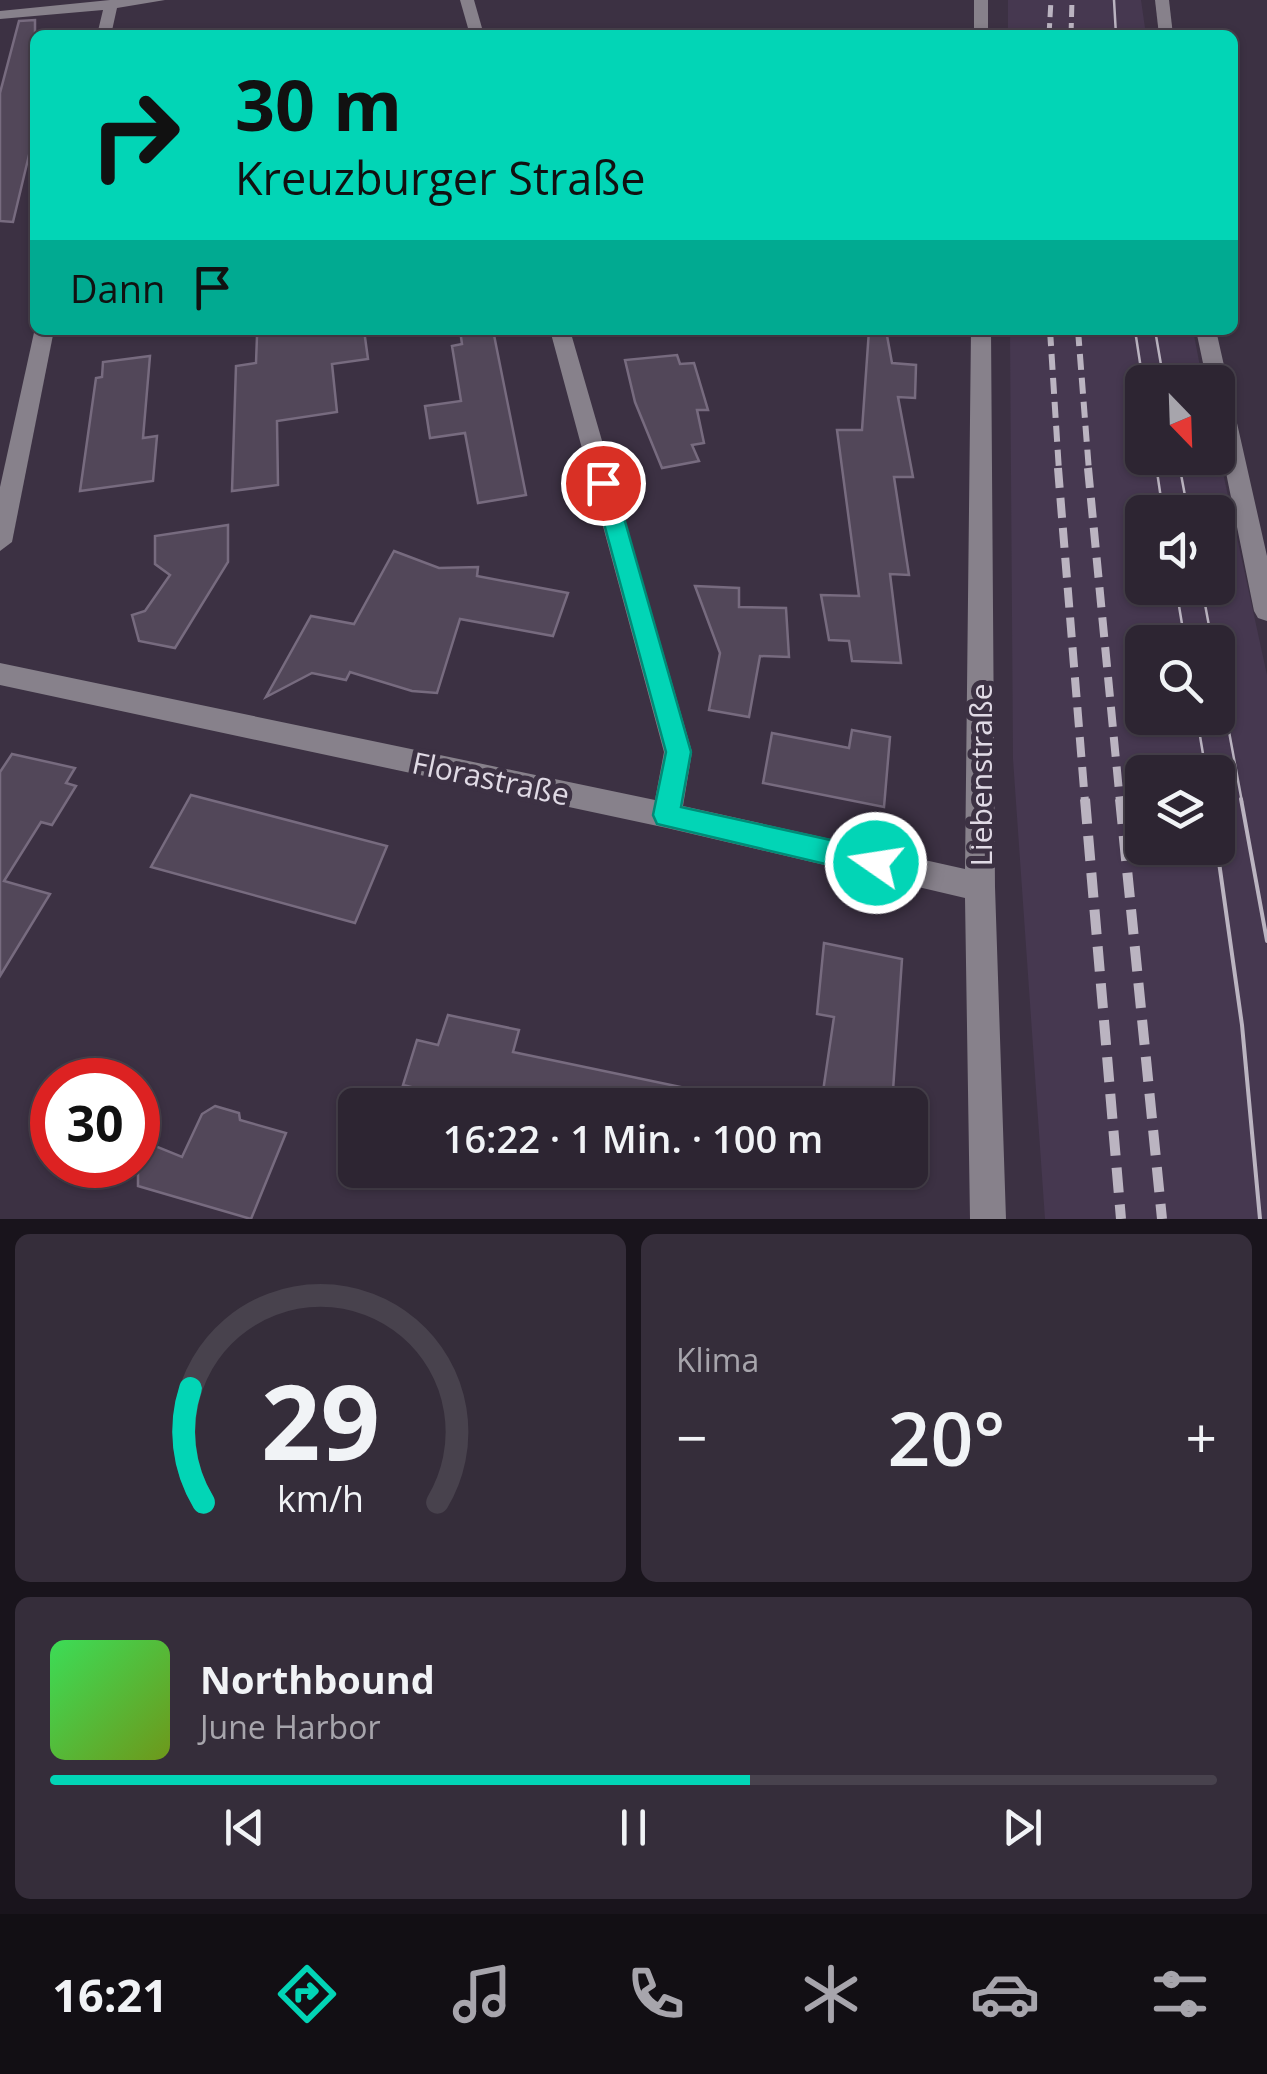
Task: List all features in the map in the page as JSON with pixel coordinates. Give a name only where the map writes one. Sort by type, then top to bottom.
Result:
[{"type":"street","points":[[0,15],[158,0]]},
{"type":"street","points":[[467,0],[476,30]]},
{"type":"street","points":[[981,0],[981,30]]},
{"type":"street","points":[[1162,0],[1165,30]]},
{"type":"street","points":[[105,30],[110,4]]},
{"type":"street","points":[[0,542],[43,335]]},
{"type":"street","points":[[561,335],[678,752],[666,815]]},
{"type":"street","name":"Liebenstraße","points":[[981,335],[980,887],[988,1219]]},
{"type":"street","points":[[1207,335],[1267,611]]},
{"type":"street","name":"Florastraße","points":[[0,674],[666,815],[980,887]]},
{"type":"shaded area","points":[[1008,0],[1141,0],[1145,30],[1008,30]]},
{"type":"shaded area","points":[[1010,335],[1194,335],[1200,365],[1125,365],[1125,475],[1223,475],[1228,495],[1125,495],[1125,605],[1235,605],[1235,528],[1267,675],[1267,1219],[1045,1219],[1013,759]]},
{"type":"building","points":[[35,20],[35,30],[30,30],[30,151],[13,222],[0,221],[0,93],[19,21]]},
{"type":"building","points":[[365,335],[368,359],[332,364],[337,412],[277,421],[278,485],[232,491],[236,366],[256,363],[257,336]]},
{"type":"building","points":[[461,335],[494,335],[526,495],[478,503],[465,433],[430,438],[425,406],[461,401],[452,346],[462,344]]},
{"type":"building","points":[[869,335],[887,335],[892,363],[916,365],[915,398],[898,397],[913,477],[894,477],[909,575],[890,574],[901,663],[852,661],[849,641],[829,640],[821,595],[859,596],[837,430],[862,430]]},
{"type":"building","points":[[677,355],[680,364],[694,363],[708,410],[697,410],[704,443],[692,445],[699,461],[662,468],[635,402],[625,360]]},
{"type":"building","points":[[150,356],[143,438],[157,436],[153,481],[80,491],[96,378],[102,377],[103,362]]},
{"type":"building","points":[[228,525],[228,562],[175,648],[139,641],[132,615],[145,611],[170,575],[155,564],[155,536]]},
{"type":"building","points":[[394,551],[439,568],[478,567],[477,576],[568,593],[553,636],[460,619],[437,693],[412,691],[350,672],[346,680],[312,673],[266,697],[311,616],[354,624]]},
{"type":"building","points":[[695,586],[739,588],[739,607],[786,608],[789,657],[760,656],[749,717],[709,710],[720,653]]},
{"type":"building","points":[[852,730],[890,737],[884,807],[763,783],[772,733],[849,748]]},
{"type":"building","points":[[12,754],[75,768],[66,783],[76,786],[52,825],[41,822],[4,881],[50,894],[0,976],[0,772]]},
{"type":"building","points":[[191,795],[387,846],[355,923],[151,867]]},
{"type":"building","points":[[824,943],[902,959],[893,1088],[824,1088],[834,1017],[817,1014]]},
{"type":"building","points":[[448,1015],[519,1030],[513,1052],[685,1088],[403,1085],[417,1040],[438,1045]]},
{"type":"building","points":[[215,1106],[239,1113],[240,1120],[286,1133],[251,1219],[145,1188],[160,1188],[160,1148],[182,1157],[202,1114]]},
{"type":"tram line","points":[[1114,0],[1116,30]]},
{"type":"tram line","points":[[1136,335],[1140,365]]},
{"type":"tram line","points":[[1156,335],[1161,365]]},
{"type":"tram line","points":[[1158,475],[1160,495]]},
{"type":"tram line","points":[[1181,475],[1185,495]]},
{"type":"tram line","points":[[1179,605],[1182,625]]},
{"type":"tram line","points":[[1205,605],[1209,625]]},
{"type":"tram line","points":[[1200,735],[1203,755]]},
{"type":"tram line","points":[[1230,735],[1242,802]]},
{"type":"tram line","points":[[1241,799],[1267,941]]},
{"type":"tram line","points":[[1219,865],[1242,1025],[1260,1219]]},
{"type":"railway","points":[[1049,30],[1051,0]]},
{"type":"railway","points":[[1071,30],[1072,0]]},
{"type":"railway","points":[[1050,335],[1059,471]]},
{"type":"railway","points":[[1078,335],[1089,471]]},
{"type":"railway","points":[[1058,468],[1085,802]]},
{"type":"railway","points":[[1088,468],[1120,802]]},
{"type":"railway","points":[[1085,799],[1121,1219]]},
{"type":"railway","points":[[1120,799],[1162,1219]]},
{"type":"route","points":[[603,483],[678,752],[666,815],[876,863]]}]
